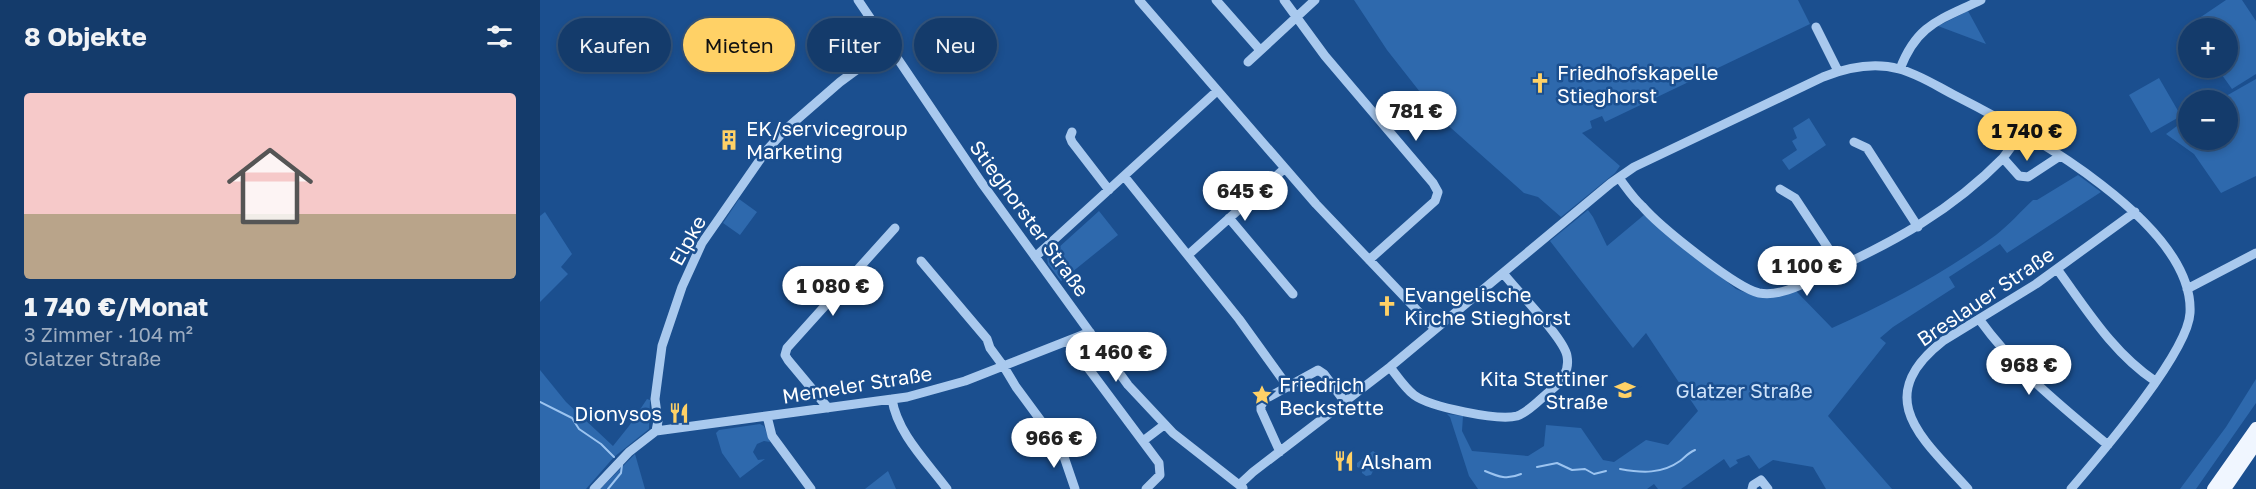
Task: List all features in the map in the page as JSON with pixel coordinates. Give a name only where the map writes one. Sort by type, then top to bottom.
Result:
[{"type":"main road","points":[[2212,489],[2256,428]]},
{"type":"main road","points":[[2225,489],[2256,444]]},
{"type":"street","points":[[1138,0],[1284,169],[1435,329]]},
{"type":"street","points":[[1216,0],[1260,50]]},
{"type":"street","points":[[1284,0],[1325,56],[1433,183],[1438,192],[1435,201],[1369,260]]},
{"type":"street","points":[[1248,62],[1315,0]]},
{"type":"street","points":[[1900,69],[1911,43],[1929,25],[1981,0]]},
{"type":"street","name":"Stieghorster Straße","points":[[861,1],[871,18]]},
{"type":"street","points":[[1816,27],[1839,71]]},
{"type":"street","name":"Stieghorster Straße","points":[[902,66],[981,182],[1128,385],[1164,425],[1242,487]]},
{"type":"street","points":[[1242,487],[1247,477],[1390,367],[1618,178],[1649,159],[1839,71],[1878,66],[1900,69],[1980,108],[2060,156],[2135,212],[2168,250],[2187,289],[2190,304],[2189,322],[2172,356],[2108,445],[2071,489]]},
{"type":"street","name":"Elpke","points":[[656,431],[658,422],[655,399],[663,342],[690,267],[702,243],[766,151],[786,129],[853,72]]},
{"type":"street","points":[[1035,257],[1217,91]]},
{"type":"street","points":[[1072,132],[1070,137],[1072,142],[1109,190]]},
{"type":"street","points":[[1618,178],[1652,216],[1732,280],[1752,291],[1770,294],[1785,291],[1840,266],[1892,242],[1918,226],[1959,198],[2003,158],[2022,132]]},
{"type":"street","points":[[1854,142],[1867,148],[1918,226]]},
{"type":"street","points":[[2003,158],[2019,176],[2026,178],[2060,156]]},
{"type":"street","points":[[1188,255],[1284,169]]},
{"type":"street","points":[[1124,176],[1239,319],[1288,387]]},
{"type":"street","points":[[1780,189],[1795,198],[1840,266]]},
{"type":"street","name":"Breslauer Straße","points":[[1968,489],[1913,424],[1906,399],[1911,374],[1930,351],[2057,269],[2135,212]]},
{"type":"street","points":[[1229,218],[1293,294]]},
{"type":"street","points":[[828,408],[788,360],[785,354],[787,348],[895,228]]},
{"type":"street","points":[[2187,289],[2256,253]]},
{"type":"street","points":[[921,261],[987,339],[990,348],[1016,387],[1061,448],[1074,485]]},
{"type":"street","points":[[2057,269],[2107,339],[2132,364],[2156,381]]},
{"type":"street","points":[[1390,367],[1417,397],[1445,408],[1468,412],[1516,416],[1524,413],[1558,385],[1567,369],[1565,350],[1503,273]]},
{"type":"street","points":[[1979,319],[2026,375],[2108,445]]},
{"type":"street","name":"Memeler Straße","points":[[656,431],[892,399],[946,387],[1004,367],[1090,332]]},
{"type":"street","points":[[1068,341],[1158,461],[1161,469],[1158,478],[1146,489]]},
{"type":"street","points":[[1280,452],[1261,406],[1265,399],[1318,370],[1324,374],[1345,402]]},
{"type":"street","points":[[892,399],[894,412],[900,425],[947,489]]},
{"type":"street","points":[[767,416],[772,436],[811,489]]},
{"type":"street","points":[[1143,441],[1164,425]]},
{"type":"street","points":[[594,489],[629,452],[656,431]]},
{"type":"street","points":[[1752,489],[1753,485],[1761,480],[1768,489]]},
{"type":"green space","points":[[1354,0],[1798,0],[1810,24],[1605,122],[1602,116],[1590,121],[1592,128],[1582,133],[1620,166],[1615,173],[1561,217],[1538,197],[1524,193],[1442,120],[1387,50]]},
{"type":"green space","points":[[2226,0],[2242,0],[2256,21],[2256,74],[2232,89],[2224,78],[2238,78],[2238,18],[2199,18]]},
{"type":"green space","points":[[1968,11],[1986,44],[1938,26]]},
{"type":"green space","points":[[2159,78],[2178,111],[2178,118],[2151,133],[2129,95]]},
{"type":"green space","points":[[2256,79],[2256,176],[2221,193],[2194,154],[2188,150],[2238,150],[2237,90]]},
{"type":"green space","points":[[1809,118],[1826,145],[1789,170],[1782,160],[1797,150],[1792,141],[1797,138],[1793,128]]},
{"type":"green space","points":[[2178,125],[2178,143],[2166,134]]},
{"type":"green space","name":"Glatzer Straße","points":[[2078,175],[2101,192],[2007,253],[2000,244],[1949,277],[1955,287],[1880,338],[1886,343],[1828,416],[1892,489],[1826,489],[1813,467],[1773,460],[1759,469],[1749,455],[1736,460],[1738,463],[1730,468],[1724,459],[1681,489],[1658,489],[1654,484],[1647,489],[1478,489],[1469,476],[1450,417],[1447,414],[1463,416],[1462,431],[1472,451],[1528,456],[1544,446],[1546,425],[1581,428],[1603,460],[1614,462],[1646,440],[1668,445],[1698,411],[1646,333],[1633,348],[1550,241],[1588,210],[1607,246],[1644,215],[1736,289],[1766,296],[1796,291],[1832,328],[1896,297],[1957,262],[2001,231],[2033,200],[2037,200]]},
{"type":"green space","points":[[739,199],[757,212],[740,235],[723,223]]},
{"type":"green space","points":[[1099,211],[1118,235],[1061,281],[1048,264],[1047,258]]},
{"type":"green space","points":[[545,212],[572,254],[561,267],[568,274],[540,302],[540,216]]},
{"type":"green space","points":[[540,370],[566,402],[613,446],[647,399],[650,400],[649,429],[614,457],[586,489],[540,489]]},
{"type":"green space","points":[[2256,379],[2256,403],[2196,489],[2180,489],[2226,427]]},
{"type":"green space","points":[[760,424],[764,426],[770,442],[764,441],[757,444],[753,452],[758,460],[765,459],[740,478],[722,453],[716,433],[719,430]]},
{"type":"green space","points":[[1373,451],[1382,464],[1380,468],[1374,469],[1371,475],[1366,476],[1362,473],[1362,469],[1357,467],[1357,463]]},
{"type":"green space","points":[[635,454],[645,489],[600,489]]},
{"type":"green space","points":[[888,471],[896,489],[865,489]]},
{"type":"waterway","points":[[540,402],[572,418],[579,429],[601,444],[614,457]]},
{"type":"waterway","points":[[1620,469],[1644,472],[1659,470],[1673,465],[1695,450]]},
{"type":"waterway","points":[[1537,467],[1557,463],[1572,470],[1585,469],[1594,474],[1606,471]]},
{"type":"waterway","points":[[608,489],[621,473],[622,465]]},
{"type":"waterway","points":[[1485,471],[1503,477],[1521,474]]},
{"type":"place","name":"Friedhofskapelle Stieghorst","points":[[1540,83]]},
{"type":"place","name":"EK/servicegroup Marketing","points":[[729,140]]},
{"type":"place","name":"Evangelische Kirche Stieghorst","points":[[1387,306]]},
{"type":"place","name":"Kita Stettiner Straße","points":[[1625,390]]},
{"type":"place","name":"Friedrich Beckstette","points":[[1262,395]]},
{"type":"place","name":"Dionysos","points":[[679,413]]},
{"type":"place","name":"Alsham","points":[[1344,461]]}]
